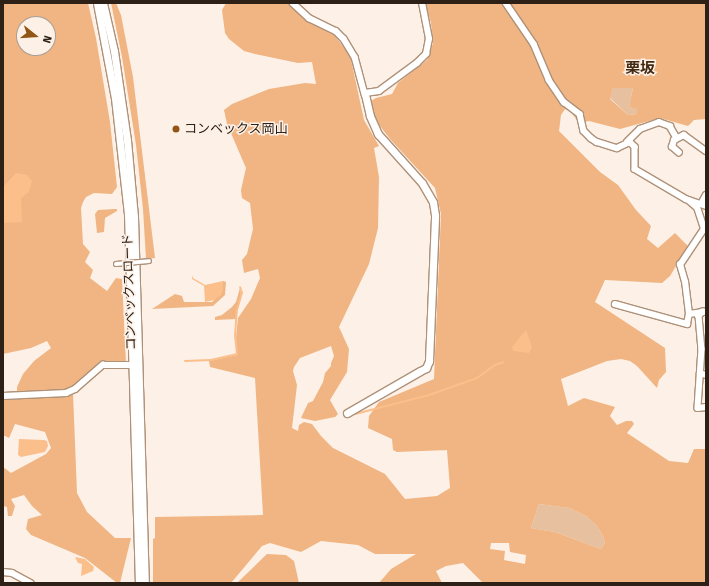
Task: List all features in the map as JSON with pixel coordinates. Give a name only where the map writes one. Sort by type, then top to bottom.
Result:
[{"type":"street","name":"コンベックスロード","points":[[96,3],[114,91],[125,179],[133,365],[139,583]]},
{"type":"street","name":"コンベックスロード","points":[[103,3],[121,98],[127,140],[133,210],[138,316],[145,583]]},
{"type":"street","points":[[294,3],[309,18],[336,31],[344,38],[355,57],[370,116],[378,134],[422,183],[433,202],[435,215],[429,361],[426,368],[347,413]]},
{"type":"street","points":[[365,94],[379,91],[417,63],[426,54],[429,39],[422,3]]},
{"type":"street","points":[[506,3],[534,44],[549,80],[564,102],[580,114],[584,131],[597,142],[617,148],[627,142],[640,129],[659,122],[670,126],[677,138]]},
{"type":"street","points":[[679,153],[672,147],[674,140],[684,135],[706,151]]},
{"type":"street","points":[[615,304],[687,324],[689,314],[685,282],[680,264],[704,229],[697,208],[686,199],[634,169],[635,147],[627,142]]},
{"type":"street","points":[[686,199],[704,205],[706,195]]},
{"type":"street","points":[[116,264],[149,261]]},
{"type":"street","points":[[689,314],[704,312]]},
{"type":"street","points":[[704,312],[700,316],[704,355],[698,408],[706,407]]},
{"type":"street","points":[[3,396],[66,393],[75,389],[103,365],[133,365]]},
{"type":"street","points":[[3,572],[12,574],[31,583]]},
{"type":"shaded area","points":[[3,3],[88,3],[96,38],[110,122],[117,187],[112,194],[94,193],[86,197],[83,202],[81,208],[83,244],[90,252],[85,262],[93,270],[90,278],[107,291],[116,278],[122,279],[126,363],[101,364],[73,393],[77,493],[87,512],[115,538],[131,538],[120,583],[117,583],[85,558],[31,535],[26,529],[28,519],[42,515],[32,506],[24,495],[11,499],[15,506],[12,516],[8,516],[7,507],[3,506],[3,467],[11,473],[46,454],[51,448],[45,432],[15,424],[9,438],[3,435],[3,400],[17,400],[17,387],[23,374],[34,361],[51,348],[47,341],[31,348],[3,354]]},
{"type":"shaded area","points":[[111,3],[116,3],[121,15],[133,77],[155,258],[146,259],[143,209],[136,145],[122,57]]},
{"type":"shaded area","points":[[226,3],[288,3],[306,21],[334,35],[350,55],[364,120],[379,146],[374,148],[379,177],[378,228],[369,264],[339,327],[349,349],[347,372],[330,400],[338,414],[335,417],[315,421],[301,418],[308,403],[313,401],[323,382],[325,373],[331,366],[334,356],[331,346],[300,358],[294,367],[293,371],[297,385],[292,428],[298,431],[299,425],[304,422],[312,424],[333,448],[385,474],[405,499],[437,496],[450,488],[447,450],[397,452],[393,450],[392,439],[368,428],[369,416],[379,402],[434,379],[441,214],[435,188],[380,126],[373,113],[371,101],[376,98],[392,94],[398,83],[427,60],[433,43],[431,23],[425,3],[706,3],[706,119],[694,120],[688,126],[660,118],[620,129],[589,121],[579,123],[571,112],[565,109],[561,115],[559,131],[600,172],[618,185],[636,210],[651,226],[647,239],[658,248],[675,233],[688,246],[670,276],[662,283],[605,280],[595,302],[665,348],[666,372],[659,380],[657,388],[637,366],[630,361],[621,359],[607,361],[561,379],[568,406],[584,398],[615,407],[610,416],[617,425],[626,421],[632,421],[634,424],[627,433],[669,461],[688,463],[694,449],[706,449],[706,583],[487,583],[482,582],[463,563],[446,566],[436,571],[442,583],[379,583],[391,569],[416,554],[375,554],[358,545],[321,541],[301,552],[270,543],[262,546],[231,583],[153,583],[153,539],[155,538],[155,517],[263,515],[255,378],[210,367],[209,361],[237,355],[236,337],[238,318],[251,299],[260,278],[258,269],[244,273],[242,260],[247,254],[253,229],[250,203],[242,198],[241,190],[246,168],[227,124],[224,110],[232,104],[269,89],[305,83],[316,84],[312,62],[298,63],[244,51],[229,39],[225,33],[222,10]],"holes":[[[613,88],[633,88],[629,107],[637,109],[637,114],[628,115],[610,99]],[[539,504],[569,508],[586,516],[596,525],[603,536],[605,543],[601,549],[555,532],[531,528]],[[491,543],[509,543],[510,552],[526,555],[525,564],[504,560],[505,551],[490,549]]]},
{"type":"shaded area","points":[[613,88],[633,88],[629,107],[638,109],[637,114],[628,115],[610,98]]},
{"type":"shaded area","points":[[16,173],[27,175],[32,181],[29,192],[21,198],[22,222],[3,223],[3,187]]},
{"type":"shaded area","points":[[117,209],[117,211],[105,218],[104,232],[97,233],[95,214],[98,210]]},
{"type":"shaded area","points":[[192,275],[193,278],[205,285],[223,281],[221,295],[214,300],[205,302],[204,286],[192,279]]},
{"type":"shaded area","points":[[223,281],[226,282],[225,295],[213,306],[152,309],[175,294],[182,296],[184,302],[212,302],[222,292]]},
{"type":"shaded area","points":[[240,288],[241,293],[236,319],[215,320],[215,317],[222,315],[236,302]]},
{"type":"shaded area","points":[[526,330],[532,347],[529,353],[513,351],[512,347]]},
{"type":"shaded area","points":[[19,439],[44,440],[47,441],[48,446],[45,452],[21,457],[18,455]]},
{"type":"shaded area","points":[[539,504],[569,508],[586,516],[596,525],[603,536],[605,543],[601,549],[555,532],[531,528]]},
{"type":"shaded area","points":[[267,554],[286,555],[294,561],[299,583],[237,583]]},
{"type":"shaded area","points":[[75,557],[85,559],[94,567],[93,571],[81,576],[82,564],[78,563]]},
{"type":"waterway","points":[[185,361],[211,360],[237,354],[235,336],[237,310],[242,293],[240,287]]},
{"type":"waterway","points":[[355,414],[429,395],[477,378],[495,365],[504,362]]},
{"type":"place","name":"コンベックス岡山","points":[[176,129]]},
{"type":"district","name":"栗坂","points":[[640,69]]}]
